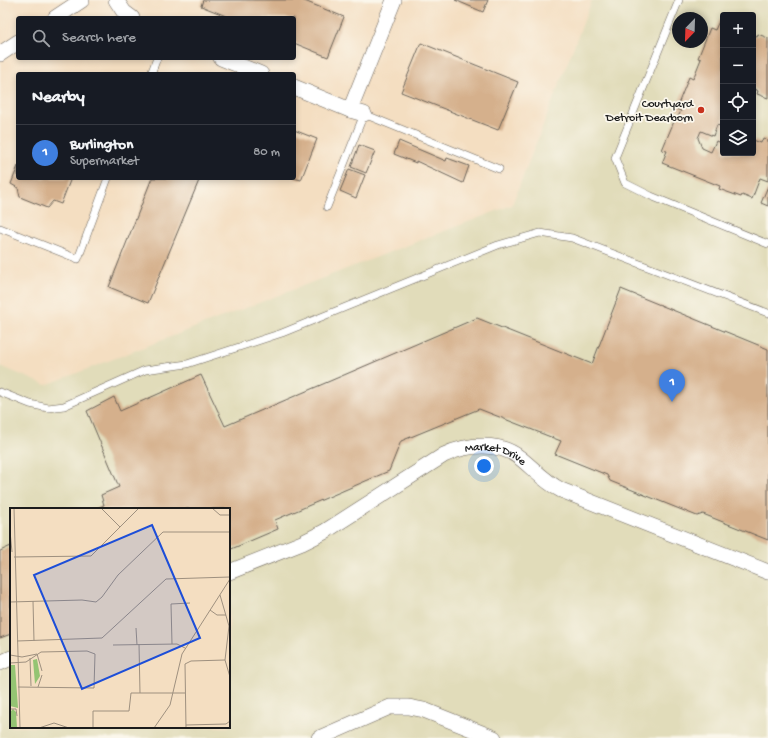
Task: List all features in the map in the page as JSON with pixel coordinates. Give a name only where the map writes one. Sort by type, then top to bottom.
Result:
[{"type":"street","points":[[58,16],[82,0]]},
{"type":"street","points":[[116,0],[124,12],[129,16]]},
{"type":"street","points":[[296,88],[357,112],[394,0]]},
{"type":"street","points":[[0,54],[16,43]]},
{"type":"street","points":[[226,60],[256,72]]},
{"type":"street","name":"Market Drive","points":[[230,572],[324,532],[454,450],[476,446],[488,446],[503,449],[519,457],[549,484],[561,490],[768,572]]},
{"type":"street","points":[[0,663],[10,658]]},
{"type":"street","points":[[319,738],[390,707],[409,707],[424,710],[494,738]]},
{"type":"lane","points":[[679,0],[615,158],[625,183],[658,199],[768,244]]},
{"type":"lane","points":[[152,72],[156,60]]},
{"type":"lane","points":[[327,207],[357,112],[499,169]]},
{"type":"lane","points":[[0,228],[78,259],[107,180]]},
{"type":"lane","points":[[0,392],[30,404],[48,408],[64,406],[145,370],[186,364],[282,333],[498,245],[540,233],[572,238],[768,313]]},
{"type":"shaded area","points":[[592,0],[768,0],[768,738],[0,738],[0,366],[46,385],[512,205]]},
{"type":"building","points":[[203,0],[302,0],[344,17],[328,57],[296,44],[296,16],[226,16],[201,6]]},
{"type":"building","points":[[455,0],[488,0],[483,12]]},
{"type":"building","name":"Courtyard Detroit Dearborn","points":[[720,19],[720,126],[717,125],[713,136],[701,131],[698,138],[702,148],[711,152],[716,141],[720,143],[720,156],[756,156],[756,141],[761,143],[763,138],[768,140],[768,181],[760,178],[752,199],[742,195],[741,197],[719,189],[720,186],[662,163],[667,151],[662,150],[675,119],[677,119],[681,111],[676,109],[689,77],[693,79],[701,59],[698,58],[702,48],[708,48],[708,33],[710,28],[715,30]]},
{"type":"building","points":[[758,34],[768,38],[768,98],[757,94],[758,91],[756,90]]},
{"type":"building","points":[[421,43],[518,82],[498,130],[401,92]]},
{"type":"building","points":[[296,131],[317,139],[301,180],[296,179]]},
{"type":"building","points":[[399,141],[446,161],[447,158],[469,166],[463,183],[416,161],[416,163],[394,154]]},
{"type":"building","points":[[359,145],[375,151],[366,173],[351,167]]},
{"type":"building","points":[[349,169],[365,175],[356,198],[340,191]]},
{"type":"building","points":[[16,171],[16,180],[70,180],[61,204],[53,201],[47,208],[20,197],[18,188],[11,184]]},
{"type":"building","points":[[151,180],[199,180],[148,303],[109,287]]},
{"type":"building","points":[[768,186],[768,206],[761,203]]},
{"type":"building","points":[[621,289],[768,349],[768,540],[703,514],[697,516],[610,481],[607,475],[555,454],[561,441],[479,409],[401,441],[389,471],[275,520],[278,529],[230,550],[230,508],[97,508],[104,505],[101,495],[119,487],[87,411],[114,397],[120,411],[201,375],[225,426],[477,318],[592,364]]},
{"type":"building","points":[[10,546],[10,634],[0,638],[0,551]]},
{"type":"place","name":"Courtyard Detroit Dearborn","points":[[701,110]]},
{"type":"place","name":"Burlington","points":[[672,402]]}]
